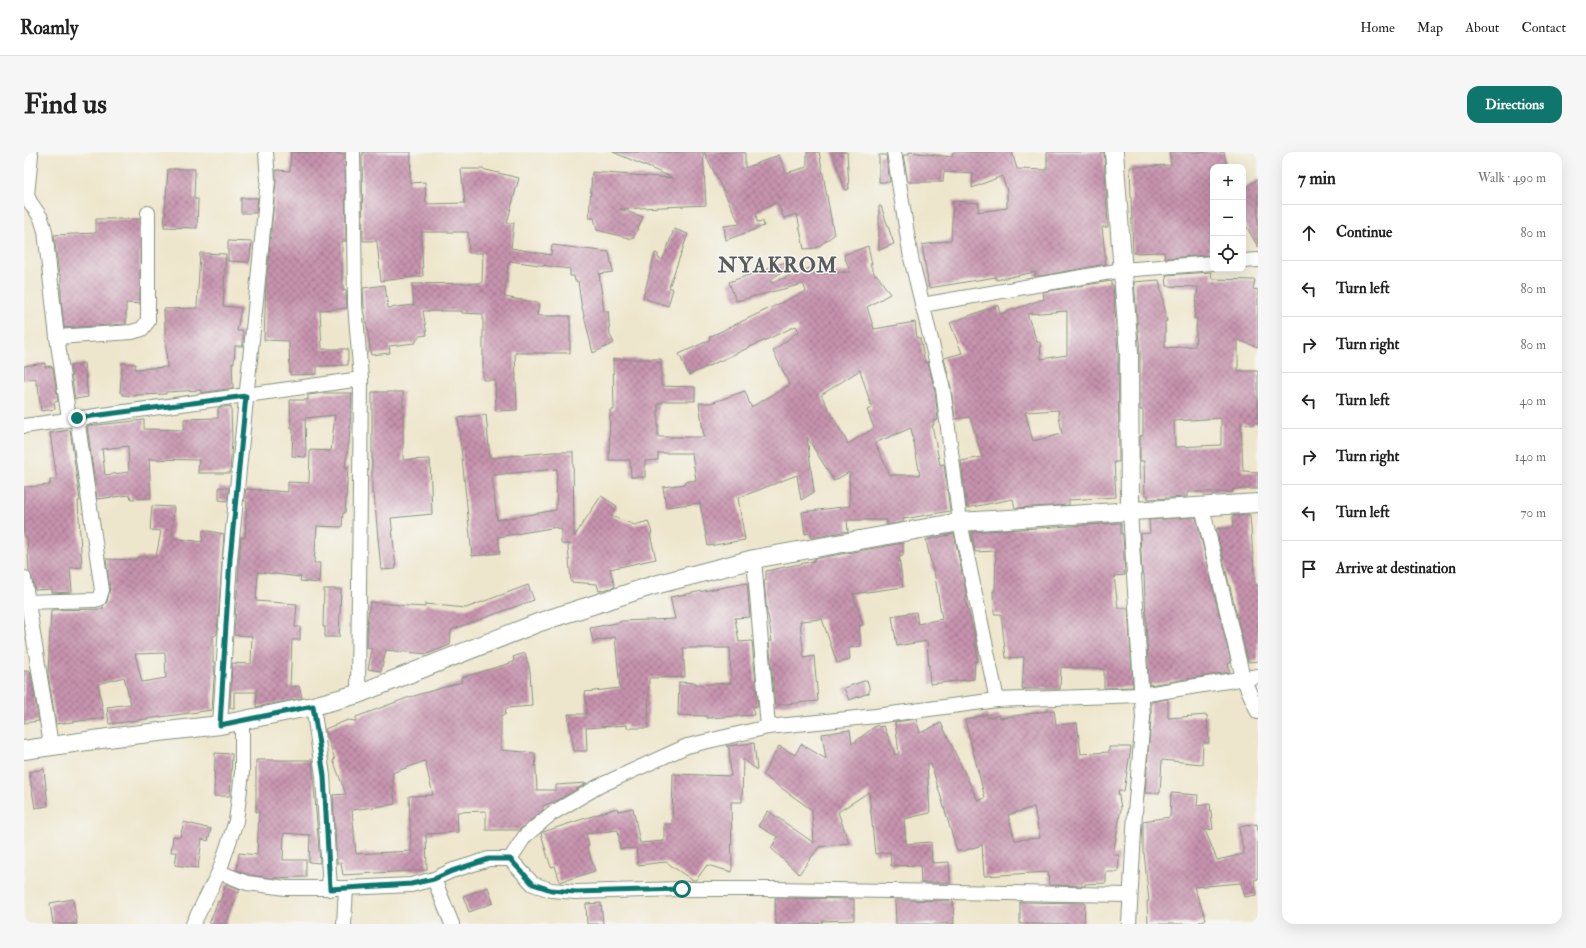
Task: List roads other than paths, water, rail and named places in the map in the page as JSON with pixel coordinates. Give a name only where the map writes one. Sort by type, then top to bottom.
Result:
[{"type":"street","points":[[26,602],[94,600],[99,599],[102,596],[73,418],[57,337],[45,231],[41,218],[27,195],[32,155],[30,152]]},
{"type":"street","points":[[220,725],[230,559],[268,180],[266,152]]},
{"type":"street","points":[[352,152],[355,304],[361,379],[358,694]]},
{"type":"street","points":[[894,152],[911,258],[943,389],[960,522],[997,700]]},
{"type":"street","points":[[1114,152],[1129,353],[1130,511],[1143,718],[1128,924]]},
{"type":"street","points":[[57,337],[132,332],[142,329],[148,321],[148,213]]},
{"type":"street","points":[[1246,261],[1258,260]]},
{"type":"street","points":[[922,305],[1122,270],[1210,264]]},
{"type":"street","points":[[24,426],[361,379]]},
{"type":"street","points":[[24,750],[51,745],[220,725],[275,715],[313,706],[358,694],[540,622],[651,586],[754,559],[960,522],[1258,503]]},
{"type":"street","points":[[1202,507],[1243,678],[1258,712]]},
{"type":"street","points":[[754,559],[768,727]]},
{"type":"street","points":[[24,578],[26,602],[51,745]]},
{"type":"street","points":[[510,859],[525,836],[550,814],[600,786],[687,746],[768,727],[876,716],[997,700],[1141,695],[1258,676]]},
{"type":"street","points":[[313,706],[324,776],[330,889]]},
{"type":"street","points":[[193,924],[219,872],[236,821],[242,773],[242,720]]},
{"type":"street","points":[[219,872],[247,883],[286,888],[330,889],[411,884],[434,879],[452,871],[489,859],[510,859],[533,884],[551,890],[576,892],[772,889],[1130,895]]},
{"type":"street","points":[[434,879],[452,924]]},
{"type":"street","points":[[344,924],[346,888]]},
{"type":"district","name":"NYAKROM","points":[[778,265]]}]
